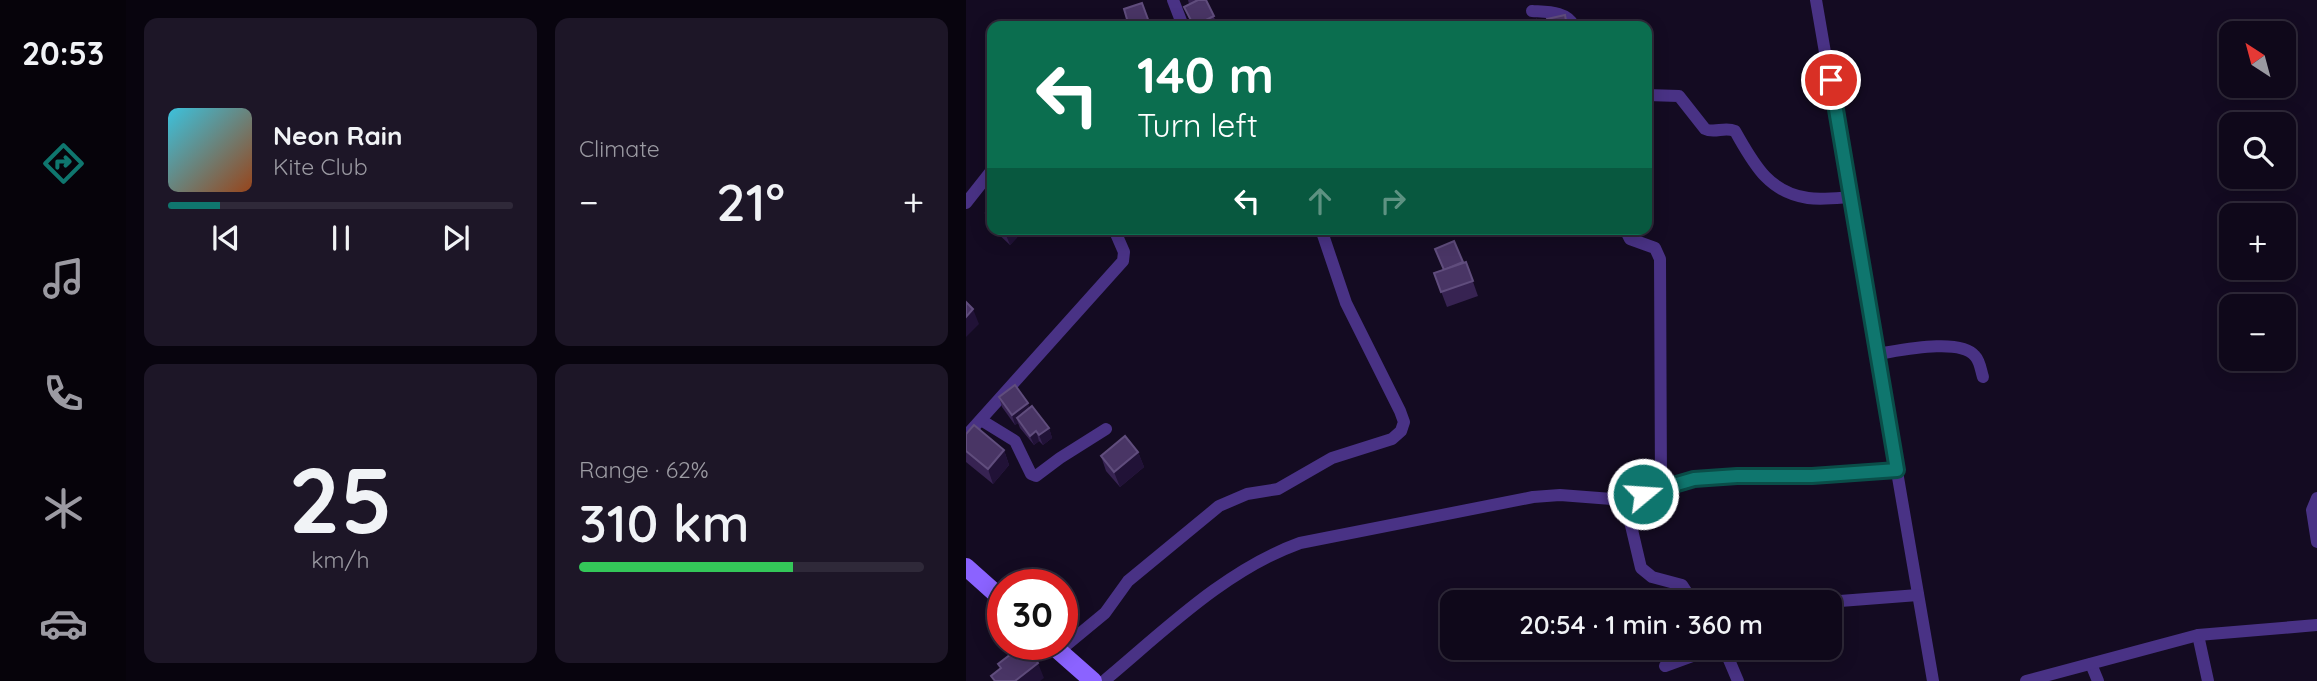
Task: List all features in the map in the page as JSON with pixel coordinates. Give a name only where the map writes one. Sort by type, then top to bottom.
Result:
[{"type":"main road","points":[[966,567],[987,586]]},
{"type":"main road","points":[[1070,660],[1093,681]]},
{"type":"street","points":[[1173,0],[1182,21]]},
{"type":"street","points":[[1816,0],[1933,681]]},
{"type":"street","points":[[1532,10],[1564,15],[1572,21]]},
{"type":"street","points":[[1652,95],[1679,96],[1705,129],[1711,132],[1727,128],[1735,131],[1765,179],[1785,191],[1808,198],[1851,198]]},
{"type":"street","points":[[966,203],[987,176]]},
{"type":"street","points":[[966,436],[1123,261],[1124,251],[1117,235]]},
{"type":"street","points":[[1078,631],[1104,613],[1128,581],[1219,506],[1247,494],[1278,489],[1332,458],[1392,439],[1401,431],[1404,422],[1400,411],[1346,303],[1323,235]]},
{"type":"street","points":[[1628,235],[1630,239],[1655,248],[1660,259],[1661,488]]},
{"type":"street","points":[[1877,354],[1940,346],[1959,348],[1977,357],[1983,377]]},
{"type":"street","points":[[981,420],[1015,441],[1031,474],[1036,477],[1106,429]]},
{"type":"street","points":[[1104,681],[1203,600],[1272,553],[1300,543],[1533,498],[1560,495],[1625,500],[1694,479],[1812,476],[1897,470]]},
{"type":"street","points":[[2317,498],[2312,510],[2317,542]]},
{"type":"street","points":[[1625,500],[1641,568],[1652,577],[1682,586],[1685,590]]},
{"type":"street","points":[[1842,601],[1919,595]]},
{"type":"street","points":[[2026,681],[2198,635],[2317,625]]},
{"type":"street","points":[[2198,635],[2208,681]]},
{"type":"street","points":[[1665,666],[1681,660]]},
{"type":"street","points":[[1729,660],[1738,681]]},
{"type":"street","points":[[2091,664],[2098,681]]},
{"type":"building","points":[[1198,0],[1206,0],[1214,16],[1204,21],[1191,21],[1184,7]]},
{"type":"building","points":[[1142,3],[1149,21],[1128,21],[1124,9]]},
{"type":"building","points":[[1565,15],[1566,21],[1547,21]]},
{"type":"building","points":[[1454,241],[1463,262],[1444,270],[1435,249]]},
{"type":"building","points":[[1466,262],[1473,281],[1441,292],[1434,273]]},
{"type":"building","points":[[966,302],[973,309],[966,317]]},
{"type":"building","points":[[1015,385],[1028,403],[1012,415],[999,397]]},
{"type":"building","points":[[1032,406],[1049,428],[1039,435],[1036,431],[1030,436],[1017,418]]},
{"type":"building","points":[[974,425],[1004,450],[988,469],[966,451],[966,434]]},
{"type":"building","points":[[1125,436],[1138,452],[1114,472],[1101,456]]},
{"type":"building","points":[[1003,660],[1036,660],[1038,663],[1015,681],[995,681],[991,676],[1001,668],[998,664]]},
{"type":"route","points":[[1643,494],[1694,479],[1812,476],[1897,470],[1831,80]]}]
